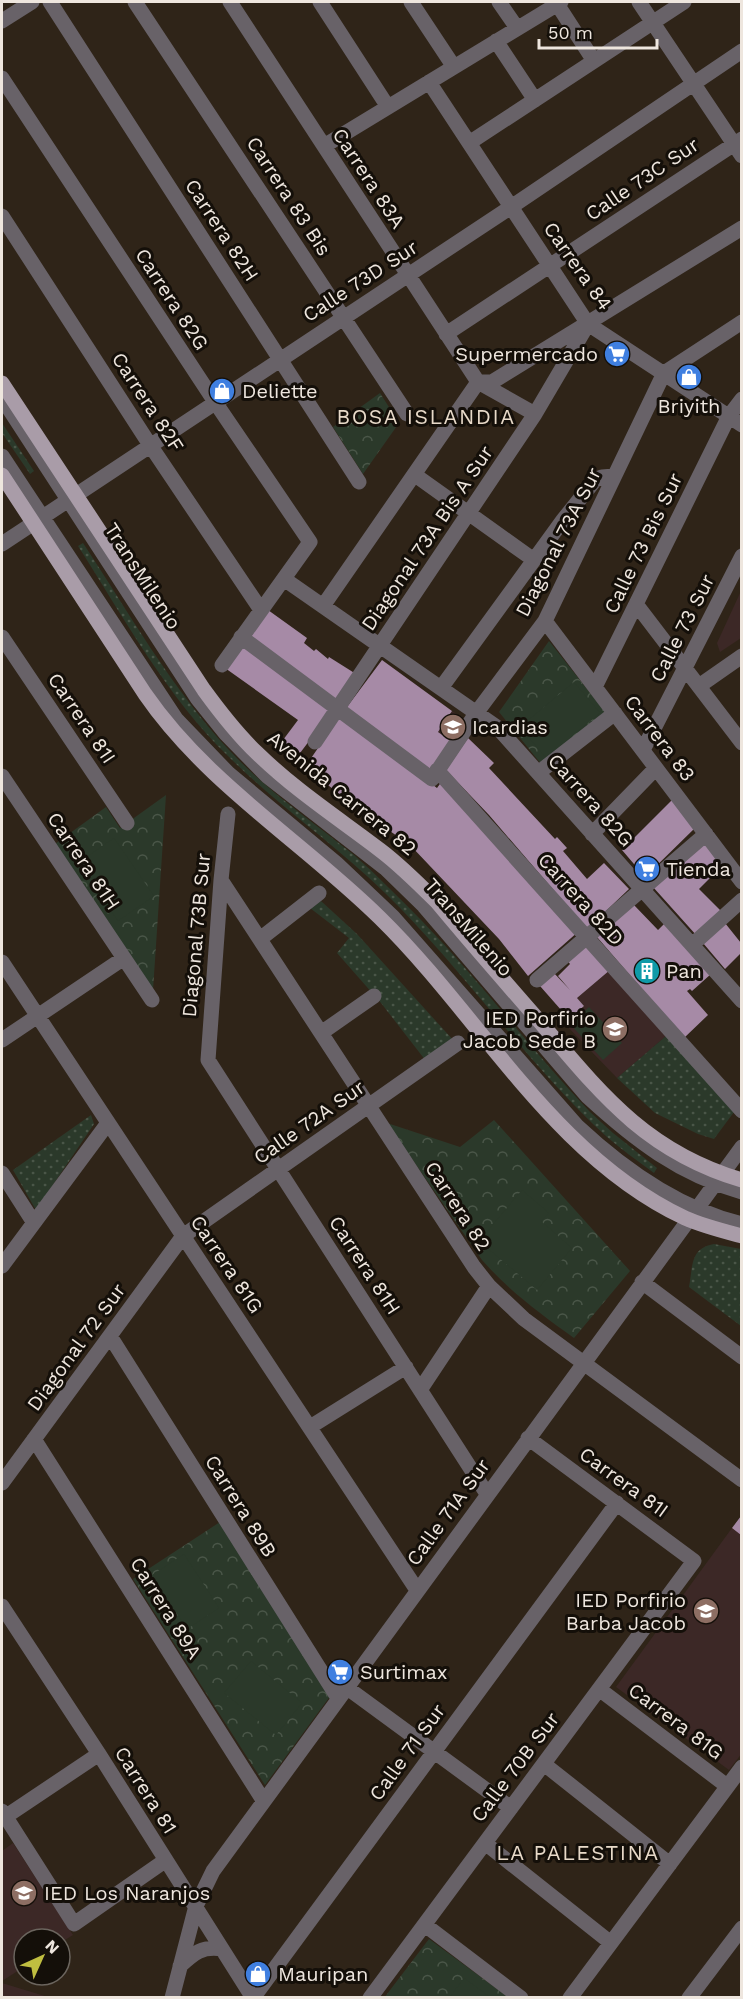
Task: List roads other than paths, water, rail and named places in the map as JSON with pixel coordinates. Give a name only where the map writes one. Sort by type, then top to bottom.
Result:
[{"type":"main road","name":"Avenida Carrera 82","points":[[2,383],[72,498],[204,690],[256,752],[314,802],[381,850],[416,881],[437,902],[598,1090],[631,1121],[675,1153],[718,1178],[741,1180]]},
{"type":"main road","points":[[2,475],[38,520],[151,702],[188,748],[228,787],[337,878],[382,920],[409,948],[540,1102],[605,1167],[641,1192],[741,1236]]},
{"type":"street","points":[[2,21],[32,2]]},
{"type":"street","name":"Carrera 82H","points":[[50,2],[359,482]]},
{"type":"street","name":"Carrera 83 Bis","points":[[135,2],[407,414]]},
{"type":"street","name":"Carrera 83A","points":[[230,2],[478,382],[535,414]]},
{"type":"street","points":[[321,2],[388,107]]},
{"type":"street","points":[[411,2],[454,67]]},
{"type":"street","points":[[499,2],[517,28]]},
{"type":"street","points":[[639,2],[693,83],[739,146]]},
{"type":"street","points":[[470,143],[684,2]]},
{"type":"street","points":[[324,146],[559,3],[594,61]]},
{"type":"street","points":[[495,41],[535,100]]},
{"type":"street","name":"Calle 73D Sur","points":[[2,544],[511,207],[741,51]]},
{"type":"street","name":"Carrera 82G","points":[[2,78],[310,542],[284,579],[498,728],[741,1001]]},
{"type":"street","name":"Carrera 84","points":[[429,82],[588,324],[735,421]]},
{"type":"street","name":"Calle 73C Sur","points":[[446,334],[739,146]]},
{"type":"street","name":"Carrera 82F","points":[[2,216],[150,445],[261,610]]},
{"type":"street","points":[[323,606],[478,382],[492,382],[741,228]]},
{"type":"street","points":[[664,373],[741,322]]},
{"type":"street","name":"Diagonal 73A Bis A Sur","points":[[315,742],[535,414],[588,324]]},
{"type":"street","name":"Diagonal 73A Sur","points":[[434,774],[545,621],[664,373]]},
{"type":"street","points":[[2,398],[72,498]]},
{"type":"street","name":"Calle 73 Bis Sur","points":[[596,687],[636,604],[735,421],[741,399]]},
{"type":"street","points":[[2,456],[38,520]]},
{"type":"street","points":[[415,475],[534,560]]},
{"type":"street","points":[[441,687],[595,480],[614,476]]},
{"type":"street","name":"Calle 73 Sur","points":[[643,750],[741,556]]},
{"type":"street","points":[[222,665],[284,579]]},
{"type":"street","points":[[636,604],[741,743]]},
{"type":"street","name":"Carrera 83","points":[[545,621],[741,882]]},
{"type":"street","name":"Carrera 81I","points":[[2,637],[127,823]]},
{"type":"street","name":"Carrera 82D","points":[[241,637],[337,709],[434,774],[587,937],[741,1111]]},
{"type":"street","points":[[699,686],[741,656]]},
{"type":"street","points":[[538,773],[615,713]]},
{"type":"street","points":[[592,834],[656,768]]},
{"type":"street","name":"Carrera 81H","points":[[2,776],[152,1000]]},
{"type":"street","name":"Diagonal 73B Sur","points":[[207,1060],[228,814]]},
{"type":"street","points":[[537,980],[706,834]]},
{"type":"street","name":"Carrera 82","points":[[221,880],[474,1267],[489,1286],[524,1319],[741,1480]]},
{"type":"street","points":[[260,939],[319,893]]},
{"type":"street","points":[[692,945],[741,900]]},
{"type":"street","points":[[2,1040],[124,958]]},
{"type":"street","name":"Carrera 81G","points":[[2,962],[417,1590]]},
{"type":"street","points":[[321,1033],[374,996]]},
{"type":"street","name":"Calle 72A Sur","points":[[183,1236],[458,1043]]},
{"type":"street","name":"Carrera 81H","points":[[207,1060],[487,1494]]},
{"type":"street","points":[[2,1266],[108,1123]]},
{"type":"street","name":"Calle 71A Sur","points":[[172,1998],[196,1906],[213,1871],[741,1147]]},
{"type":"street","points":[[2,1173],[34,1223]]},
{"type":"street","points":[[718,1178],[741,1192]]},
{"type":"street","points":[[692,1214],[741,1224]]},
{"type":"street","name":"Diagonal 72 Sur","points":[[2,1483],[183,1236]]},
{"type":"street","points":[[642,1282],[741,1357]]},
{"type":"street","points":[[420,1390],[489,1286]]},
{"type":"street","name":"Carrera 89B","points":[[110,1336],[342,1693]]},
{"type":"street","points":[[310,1427],[406,1367]]},
{"type":"street","name":"Carrera 81I","points":[[528,1438],[694,1561]]},
{"type":"street","name":"Carrera 89A","points":[[34,1439],[263,1800]]},
{"type":"street","name":"Calle 71 Sur","points":[[253,1998],[617,1503]]},
{"type":"street","name":"Calle 70B Sur","points":[[370,1998],[694,1561]]},
{"type":"street","name":"Carrera 81","points":[[2,1606],[99,1754],[253,1998]]},
{"type":"street","name":"Carrera 81G","points":[[599,1689],[728,1786]]},
{"type":"street","points":[[342,1693],[434,1752],[511,1808]]},
{"type":"street","points":[[99,1754],[3,1814],[74,1924],[166,1860]]},
{"type":"street","points":[[544,1764],[670,1864]]},
{"type":"street","points":[[570,1998],[741,1767]]},
{"type":"street","points":[[485,1843],[611,1943]]},
{"type":"street","points":[[425,1925],[521,1998]]},
{"type":"street","points":[[688,1998],[741,1928]]},
{"type":"street","points":[[180,1966],[197,1950],[211,1947],[222,1949]]},
{"type":"place","name":"Supermercado","points":[[617,354]]},
{"type":"place","name":"Briyith","points":[[689,377]]},
{"type":"place","name":"Deliette","points":[[222,391]]},
{"type":"place","name":"Icardias","points":[[453,727]]},
{"type":"place","name":"Tienda","points":[[647,869]]},
{"type":"place","name":"Pan","points":[[647,971]]},
{"type":"place","name":"IED Porfirio Jacob Sede B","points":[[615,1029]]},
{"type":"place","name":"IED Porfirio Barba Jacob","points":[[706,1611]]},
{"type":"place","name":"Surtimax","points":[[340,1672]]},
{"type":"place","name":"IED Los Naranjos","points":[[24,1893]]},
{"type":"place","name":"Mauripan","points":[[258,1974]]},
{"type":"district","name":"BOSA ISLANDIA","points":[[426,416]]},
{"type":"district","name":"LA PALESTINA","points":[[578,1852]]}]
